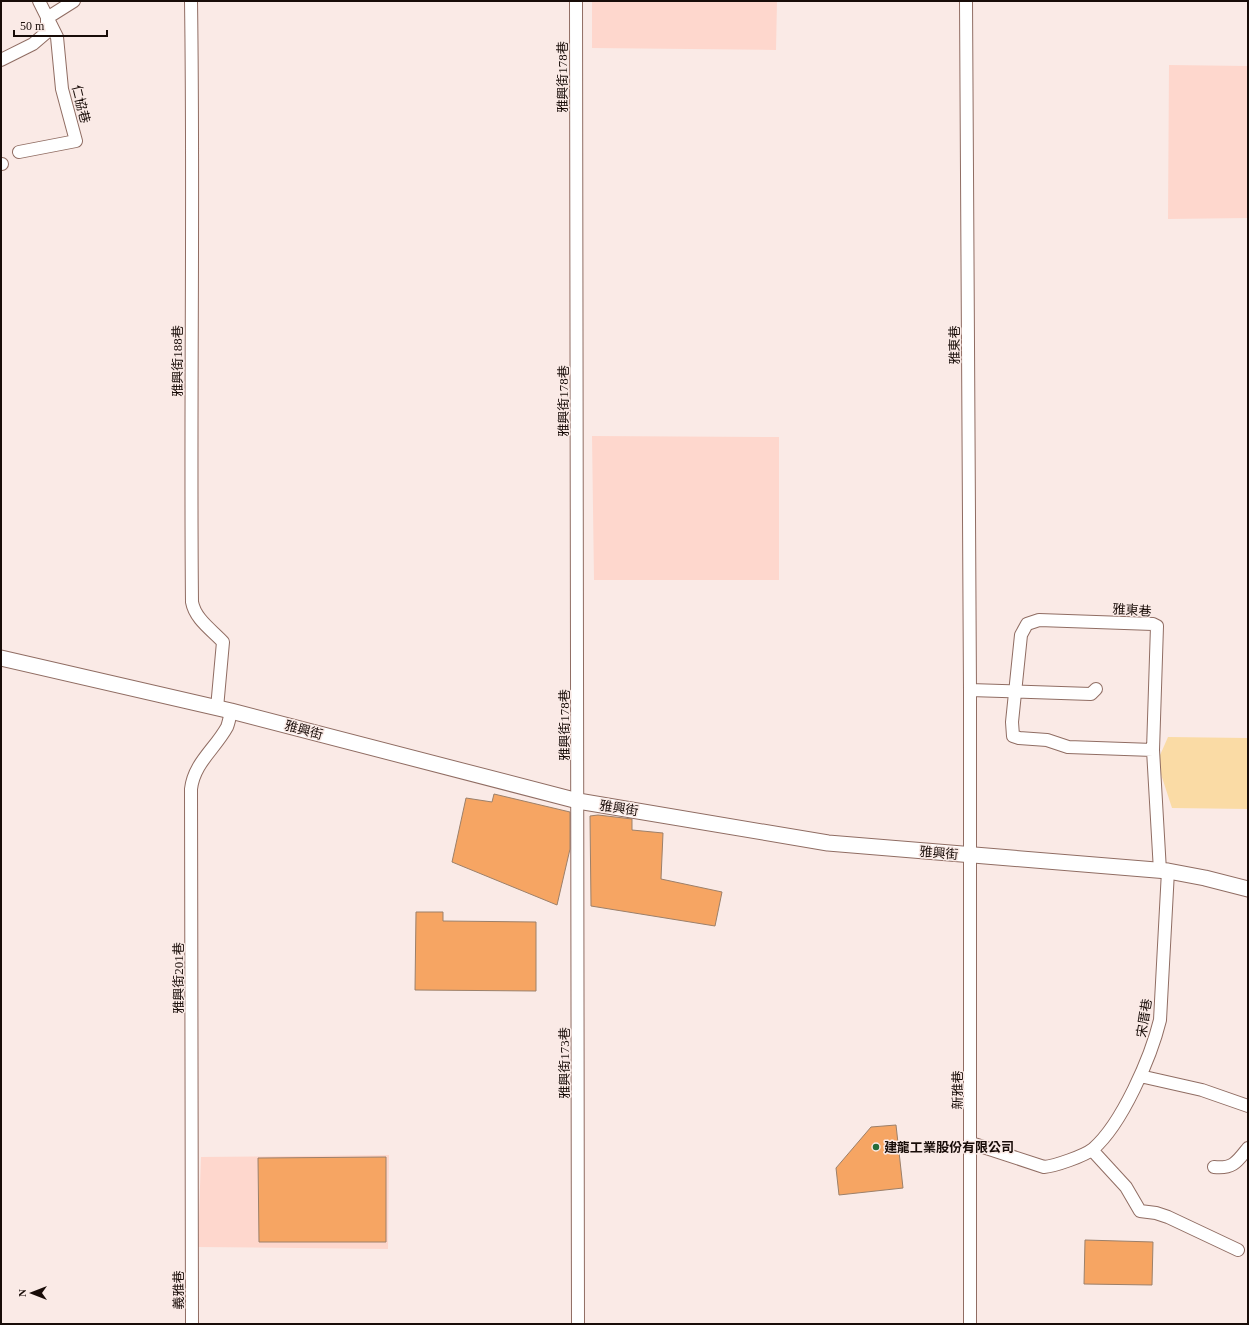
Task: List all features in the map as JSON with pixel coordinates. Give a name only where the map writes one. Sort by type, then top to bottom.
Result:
[{"type":"street","name":"仁協巷","points":[[19,152],[76,141],[62,89],[57,37],[39,1]]},
{"type":"street","points":[[1,60],[33,44],[47,32],[47,18],[74,1]]},
{"type":"street","name":"雅興街188巷","points":[[191,1],[192,110],[190,448],[192,602],[193,609],[199,619],[223,642],[224,710]]},
{"type":"street","name":"雅興街178巷","points":[[576,1],[578,801]]},
{"type":"street","name":"雅東巷","points":[[966,1],[970,856]]},
{"type":"street","name":"雅東巷","points":[[1153,750],[1068,748],[1047,740],[1013,736],[1012,722],[1023,628],[1032,621],[1039,620],[1153,624],[1157,626],[1153,750],[1164,871]]},
{"type":"street","name":"雅興街","points":[[1,658],[224,710],[578,801],[828,843],[1164,871],[1205,878],[1248,889]]},
{"type":"street","points":[[970,690],[1091,694],[1096,688]]},
{"type":"street","name":"雅興街201巷","points":[[192,1256],[191,789],[192,778],[198,766],[228,726],[224,710]]},
{"type":"street","name":"雅興街173巷","points":[[578,801],[578,1324]]},
{"type":"street","name":"新雅巷","points":[[970,856],[970,1324]]},
{"type":"street","name":"宋厝巷","points":[[971,1143],[1044,1167],[1052,1166],[1092,1150],[1116,1122],[1140,1076],[1155,1042],[1160,1020],[1164,871]]},
{"type":"street","points":[[1140,1076],[1202,1090],[1248,1106]]},
{"type":"street","points":[[1214,1167],[1224,1168],[1236,1163],[1248,1148]]},
{"type":"street","points":[[1092,1150],[1126,1187],[1140,1211],[1156,1213],[1168,1217],[1238,1250]]},
{"type":"street","name":"義雅巷","points":[[192,1256],[192,1324]]},
{"type":"shaded area","points":[[592,1],[777,1],[776,50],[592,48]]},
{"type":"shaded area","points":[[1169,65],[1248,66],[1248,218],[1168,219]]},
{"type":"shaded area","points":[[592,436],[779,437],[779,580],[594,580]]},
{"type":"shaded area","points":[[1168,737],[1248,738],[1248,809],[1172,808],[1157,762]]},
{"type":"shaded area","points":[[389,1155],[388,1249],[198,1247],[201,1157]]},
{"type":"building","points":[[494,794],[570,812],[570,849],[557,905],[452,862],[466,798],[492,802]]},
{"type":"building","points":[[598,815],[632,819],[632,830],[663,833],[661,879],[722,892],[715,926],[591,906],[590,816]]},
{"type":"building","points":[[416,912],[443,912],[443,921],[536,922],[536,991],[415,990]]},
{"type":"building","name":"建龍工業股份有限公司","points":[[896,1125],[903,1188],[839,1195],[836,1168],[871,1127]]},
{"type":"building","points":[[386,1157],[386,1242],[259,1242],[258,1158]]},
{"type":"building","points":[[1085,1240],[1153,1242],[1152,1285],[1084,1284]]},
{"type":"place","name":"建龍工業股份有限公司","points":[[876,1147]]}]
